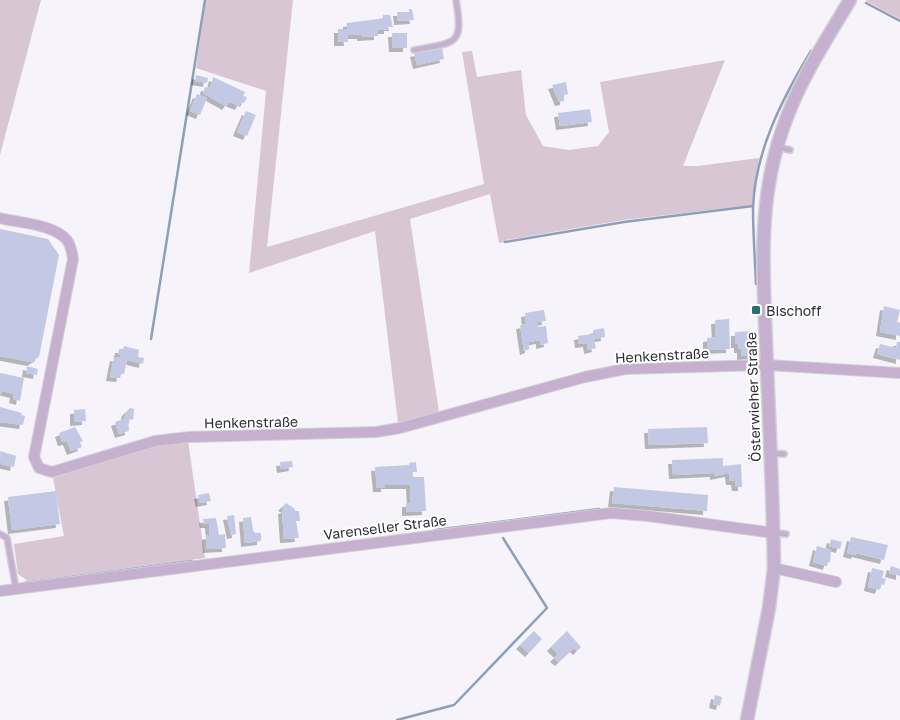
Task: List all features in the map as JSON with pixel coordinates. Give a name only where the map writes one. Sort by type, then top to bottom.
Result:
[{"type":"street","name":"Österwieher Straße","points":[[747,720],[769,608],[780,534],[777,454],[767,365],[762,253],[764,220],[777,147],[788,113],[808,71],[850,0]]},
{"type":"street","name":"Henkenstraße","points":[[0,218],[54,231],[68,241],[73,259],[34,457],[39,468],[45,471],[52,472],[145,443],[172,439],[376,432],[432,420],[608,371],[767,365]]},
{"type":"street","points":[[767,365],[900,374]]},
{"type":"street","name":"Varenseller Straße","points":[[0,591],[611,513],[648,516],[780,534]]},
{"type":"street","points":[[774,568],[836,582]]},
{"type":"lane","points":[[414,50],[450,43],[458,35],[460,26],[456,0]]},
{"type":"lane","points":[[777,147],[790,150]]},
{"type":"lane","points":[[0,534],[8,538],[16,589]]},
{"type":"shaded area","points":[[0,0],[41,0],[0,155]]},
{"type":"shaded area","points":[[206,0],[293,0],[267,247],[484,184],[462,52],[472,51],[477,77],[521,70],[526,115],[543,146],[569,150],[598,146],[609,132],[600,82],[725,60],[683,166],[698,166],[759,158],[752,205],[624,220],[506,240],[499,243],[490,194],[410,219],[439,412],[398,423],[375,231],[249,273],[266,91],[196,68]]},
{"type":"shaded area","points":[[900,0],[900,19],[866,1]]},
{"type":"shaded area","points":[[188,441],[205,558],[28,581],[18,574],[14,544],[64,536],[53,478],[146,448]]},
{"type":"building","points":[[409,9],[412,9],[414,20],[398,21],[397,12],[409,12]]},
{"type":"building","points":[[383,15],[390,15],[393,27],[388,27],[388,30],[378,30],[378,36],[361,37],[361,35],[347,35],[348,42],[338,42],[338,29],[347,29],[347,23],[383,18]]},
{"type":"building","points":[[392,33],[407,33],[407,48],[393,48]]},
{"type":"building","points":[[442,47],[444,59],[417,65],[414,53]]},
{"type":"building","points":[[196,75],[208,78],[207,83],[195,81]]},
{"type":"building","points":[[213,77],[245,92],[243,96],[247,97],[244,103],[241,102],[239,106],[229,102],[226,106],[203,93],[205,87],[210,88]]},
{"type":"building","points":[[566,82],[568,94],[564,95],[564,101],[559,102],[552,85]]},
{"type":"building","points":[[197,94],[207,98],[200,115],[190,111]]},
{"type":"building","points":[[590,109],[592,122],[560,126],[558,113]]},
{"type":"building","points":[[246,111],[256,115],[247,136],[237,132]]},
{"type":"building","points":[[0,229],[48,239],[59,255],[39,357],[31,362],[0,356]]},
{"type":"building","points":[[884,306],[900,310],[897,322],[900,323],[900,336],[880,332]]},
{"type":"building","points":[[544,310],[546,321],[538,322],[538,327],[546,326],[548,343],[540,345],[540,340],[529,342],[529,349],[524,351],[520,325],[526,324],[525,313]]},
{"type":"building","points":[[729,319],[730,349],[707,350],[707,338],[716,337],[715,320]]},
{"type":"building","points":[[604,328],[605,337],[594,339],[596,348],[588,350],[587,343],[579,344],[578,336],[593,334],[593,330]]},
{"type":"building","points":[[754,331],[756,355],[741,356],[741,349],[738,349],[738,344],[735,344],[735,332]]},
{"type":"building","points":[[897,342],[900,342],[900,360],[877,354],[880,344],[896,348]]},
{"type":"building","points":[[124,346],[139,350],[138,357],[144,358],[143,364],[127,360],[124,374],[121,374],[120,378],[110,377],[114,357],[121,358],[122,356],[118,354],[119,349],[123,349]]},
{"type":"building","points":[[27,366],[38,369],[37,375],[26,373]]},
{"type":"building","points":[[0,373],[24,378],[20,401],[13,399],[14,394],[2,391],[0,395]]},
{"type":"building","points":[[0,407],[22,413],[21,415],[25,416],[23,425],[0,422]]},
{"type":"building","points":[[130,408],[134,409],[133,420],[128,419],[129,431],[119,434],[115,422],[124,419],[126,412]]},
{"type":"building","points":[[85,409],[86,421],[74,422],[74,410]]},
{"type":"building","points":[[75,427],[83,441],[80,442],[82,447],[71,451],[67,441],[62,442],[59,433]]},
{"type":"building","points":[[707,427],[708,443],[649,445],[648,429]]},
{"type":"building","points":[[0,451],[16,456],[14,467],[1,464]]},
{"type":"building","points":[[723,458],[723,466],[741,464],[742,487],[736,487],[735,481],[730,481],[729,473],[714,476],[714,473],[673,475],[672,460]]},
{"type":"building","points":[[292,461],[293,467],[281,469],[280,462]]},
{"type":"building","points":[[416,462],[417,472],[412,472],[413,477],[424,477],[426,511],[406,512],[406,503],[411,503],[410,485],[385,485],[385,488],[377,488],[375,467],[409,465],[409,463]]},
{"type":"building","points":[[614,487],[708,495],[707,511],[612,503]]},
{"type":"building","points":[[56,491],[60,524],[12,530],[8,497]]},
{"type":"building","points":[[209,493],[211,501],[200,503],[198,495]]},
{"type":"building","points":[[286,503],[295,511],[299,511],[300,521],[296,521],[299,538],[284,539],[282,510],[286,509],[282,507]]},
{"type":"building","points":[[234,515],[236,534],[231,535],[227,516]]},
{"type":"building","points":[[251,517],[253,530],[255,533],[261,533],[261,541],[245,543],[243,518]]},
{"type":"building","points":[[216,518],[219,535],[225,534],[226,548],[207,549],[206,536],[210,535],[209,524],[204,524],[203,519]]},
{"type":"building","points":[[851,537],[888,545],[884,560],[856,553],[855,555],[847,553]]},
{"type":"building","points":[[831,539],[842,542],[840,549],[829,546]]},
{"type":"building","points":[[817,546],[831,550],[830,562],[828,562],[827,566],[813,562]]},
{"type":"building","points":[[891,566],[900,569],[900,576],[889,573]]},
{"type":"building","points":[[872,568],[884,571],[882,578],[886,579],[884,585],[881,584],[879,590],[868,587]]},
{"type":"building","points":[[534,631],[542,639],[529,653],[520,645]]},
{"type":"building","points":[[567,631],[581,647],[577,651],[574,648],[559,662],[554,658],[558,654],[551,647]]},
{"type":"building","points":[[715,695],[722,697],[720,706],[713,704]]},
{"type":"waterway","points":[[151,339],[205,0]]},
{"type":"waterway","points":[[866,3],[900,21]]},
{"type":"waterway","points":[[756,284],[753,208],[759,166],[780,107],[811,51]]},
{"type":"waterway","points":[[505,242],[624,222],[753,206]]},
{"type":"waterway","points":[[435,530],[599,509]]},
{"type":"waterway","points":[[397,720],[454,705],[547,608],[503,538]]},
{"type":"waterway","points":[[24,583],[192,561]]},
{"type":"place","name":"Bischoff","points":[[756,310]]}]
